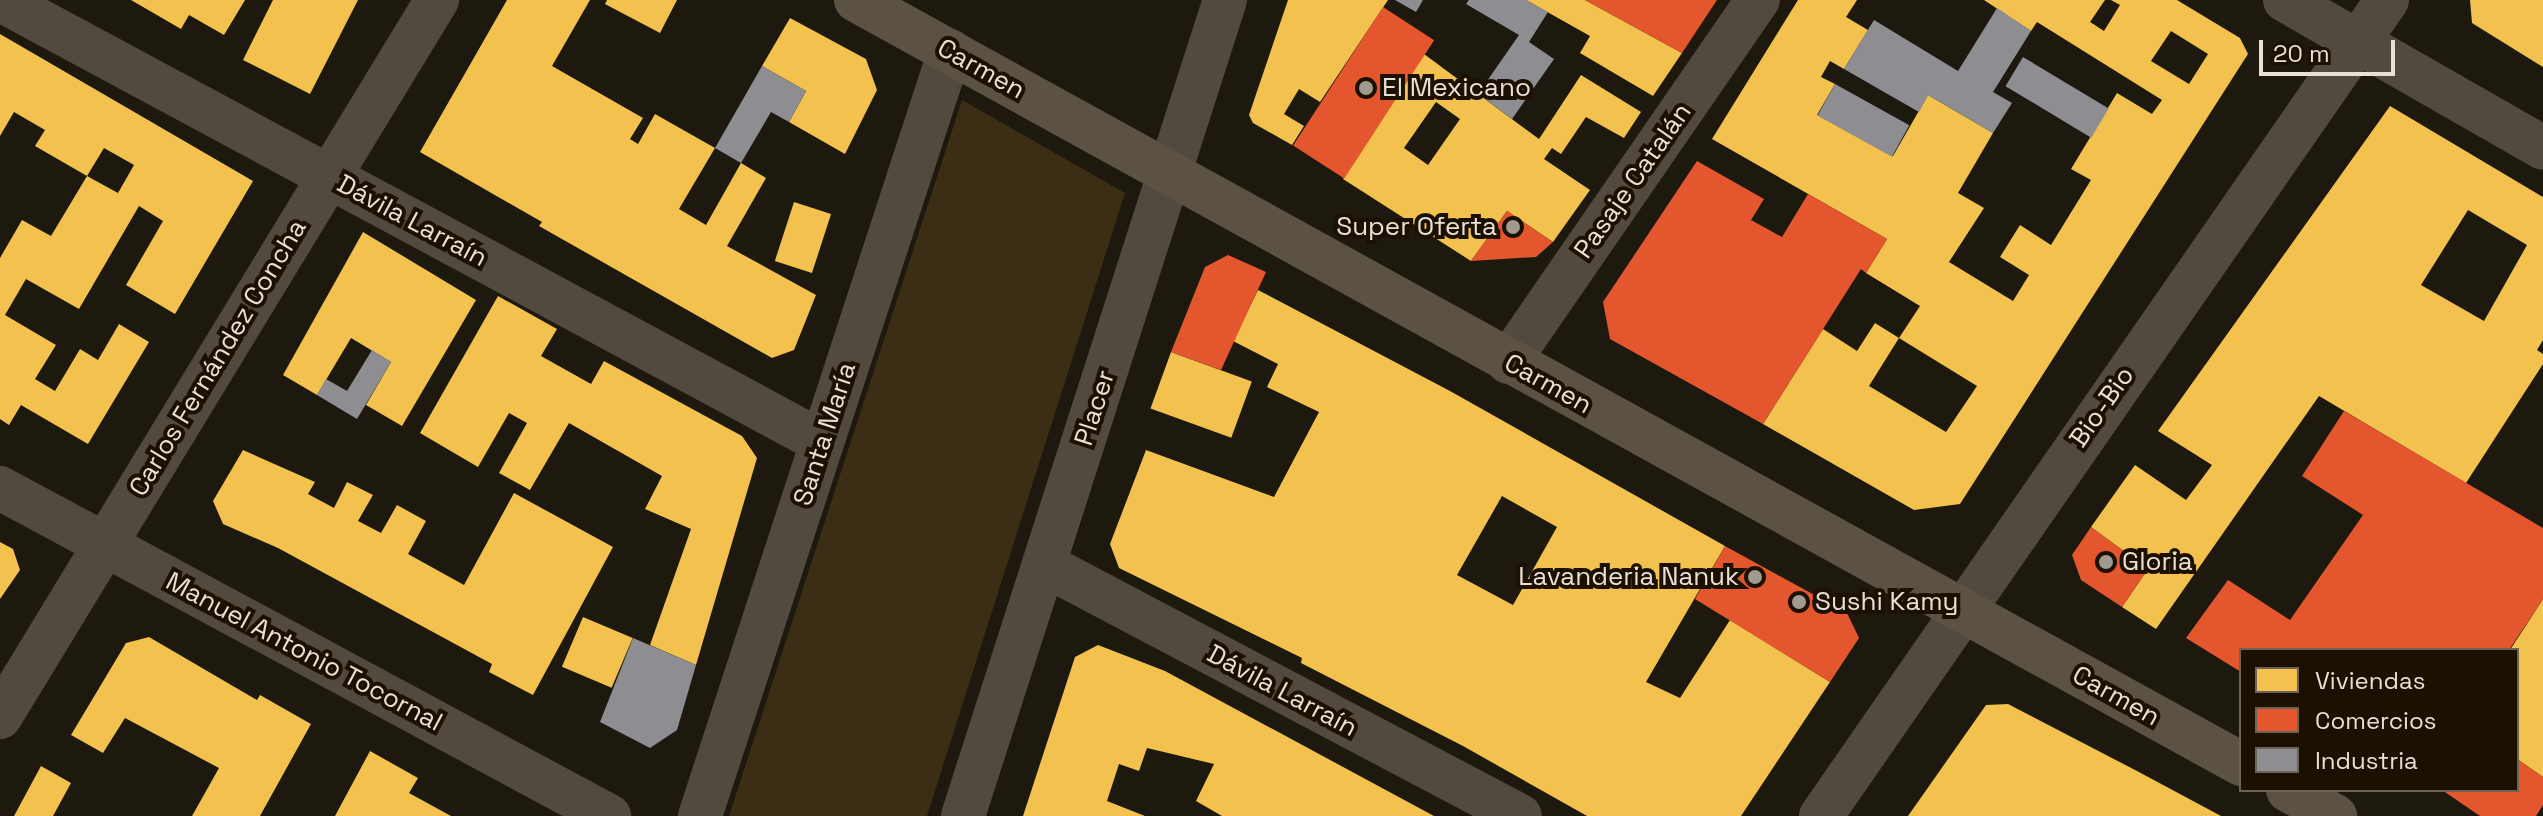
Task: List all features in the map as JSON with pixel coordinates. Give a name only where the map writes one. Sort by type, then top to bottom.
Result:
[{"type":"main road","name":"Carmen","points":[[856,0],[2239,763]]},
{"type":"main road","points":[[2292,792],[2335,816]]},
{"type":"street","name":"Dávila Larraín","points":[[1,0],[822,442]]},
{"type":"street","name":"Carlos Fernández Concha","points":[[0,717],[437,0]]},
{"type":"street","name":"Placer","points":[[963,816],[1225,0]]},
{"type":"street","name":"Pasaje Catalán","points":[[1508,362],[1758,0]]},
{"type":"street","points":[[2285,0],[2543,148]]},
{"type":"street","name":"Bio-Bio","points":[[1821,816],[1960,610],[2387,0]]},
{"type":"street","name":"Santa María","points":[[700,816],[950,51]]},
{"type":"street","name":"Manuel Antonio Tocornal","points":[[0,488],[609,816]]},
{"type":"street","name":"Dávila Larraín","points":[[1045,565],[1520,816]]},
{"type":"shaded area","points":[[962,100],[1125,193],[927,816],[729,816]]},
{"type":"building: Viviendas","points":[[131,0],[245,0],[224,35],[189,15],[181,29]]},
{"type":"building: Viviendas","points":[[273,0],[358,0],[310,94],[243,60]]},
{"type":"building: Viviendas","points":[[507,0],[590,0],[552,66],[643,118],[630,139],[638,144],[655,114],[715,148],[679,209],[706,225],[741,163],[766,178],[727,246],[816,295],[794,350],[772,358],[539,226],[542,222],[420,152]]},
{"type":"building: Viviendas","points":[[607,0],[677,0],[660,33],[605,4]]},
{"type":"building: Viviendas","points":[[1288,0],[1388,0],[1320,102],[1299,89],[1284,114],[1304,126],[1292,145],[1253,123],[1249,115]]},
{"type":"building: Viviendas","points":[[1526,0],[1585,0],[1682,53],[1653,96],[1580,53],[1590,36]]},
{"type":"building: Viviendas","points":[[1798,0],[1857,0],[1846,17],[1868,30],[1844,69],[1830,61],[1821,77],[1835,84],[1817,115],[1893,156],[1928,95],[1993,133],[1958,193],[1984,208],[1949,262],[2013,301],[2029,275],[2000,257],[2020,225],[2051,245],[2091,180],[2071,169],[2117,93],[2152,114],[2162,100],[2037,22],[2031,31],[1984,0],[2105,0],[2090,22],[2104,31],[2120,5],[2111,0],[2177,0],[2240,38],[2248,54],[1960,504],[1914,510],[1763,424],[1823,329],[1857,351],[1875,323],[1899,338],[1920,306],[1866,273],[1887,239],[1712,139]],"holes":[[[2171,31],[2208,54],[2189,84],[2151,61]],[[1899,338],[1977,386],[1946,432],[1869,386]]]},
{"type":"building: Viviendas","points":[[2470,0],[2543,0],[2543,67],[2472,23]]},
{"type":"building: Viviendas","points":[[790,18],[866,59],[877,90],[845,154],[789,122],[806,91],[762,66]]},
{"type":"building: Viviendas","points":[[0,34],[253,181],[175,314],[126,285],[163,221],[139,206],[79,309],[26,279],[5,315],[56,345],[35,379],[55,391],[80,349],[98,360],[119,324],[149,342],[88,444],[21,405],[9,425],[0,419],[0,258],[22,220],[51,236],[87,176],[35,146],[45,130],[14,112],[0,136]],"holes":[[[104,148],[134,165],[118,193],[87,176]]]},
{"type":"building: Viviendas","points":[[1424,54],[1539,139],[1581,75],[1641,112],[1624,138],[1586,117],[1561,154],[1552,148],[1544,159],[1590,190],[1553,242],[1507,211],[1471,261],[1343,179]],"holes":[[[1436,102],[1460,119],[1428,165],[1404,148]]]},
{"type":"building: Viviendas","points":[[2390,106],[2543,197],[2543,340],[2537,350],[2543,354],[2543,364],[2466,483],[2319,396],[2156,629],[2122,607],[2148,569],[2091,527],[2135,465],[2186,500],[2212,465],[2158,431]],"holes":[[[2468,210],[2527,245],[2484,321],[2421,285]]]},
{"type":"building: Viviendas","points":[[794,202],[831,214],[812,273],[775,261]]},
{"type":"building: Viviendas","points":[[363,232],[476,300],[402,426],[366,405],[391,362],[351,338],[317,395],[283,375]]},
{"type":"building: Viviendas","points":[[1258,290],[1450,391],[1725,546],[1646,682],[1680,698],[1730,620],[1830,682],[1741,816],[1587,816],[1463,746],[1301,663],[1302,658],[1119,568],[1110,544],[1146,450],[1274,497],[1319,412],[1267,387],[1278,364],[1233,341]],"holes":[[[1502,496],[1557,527],[1513,605],[1457,575]]]},
{"type":"building: Viviendas","points":[[498,296],[557,329],[541,356],[591,384],[604,361],[742,436],[757,458],[696,665],[650,645],[691,529],[645,509],[662,476],[569,423],[530,490],[499,473],[527,423],[509,413],[478,467],[420,433]]},
{"type":"building: Viviendas","points":[[1171,352],[1252,381],[1231,438],[1150,408]]},
{"type":"building: Viviendas","points":[[243,450],[315,482],[308,494],[334,508],[347,482],[373,495],[358,521],[381,533],[397,505],[426,521],[408,554],[464,585],[514,493],[613,547],[533,695],[489,672],[492,664],[278,548],[223,524],[213,501]]},
{"type":"building: Viviendas","points":[[0,542],[13,549],[20,570],[0,599]]},
{"type":"building: Viviendas","points":[[2543,599],[2543,777],[2519,760],[2519,648],[2511,648]]},
{"type":"building: Viviendas","points":[[583,617],[633,638],[612,688],[562,667]]},
{"type":"building: Viviendas","points":[[149,637],[257,700],[260,695],[311,724],[260,816],[192,816],[219,768],[125,718],[103,753],[71,735],[126,643]]},
{"type":"building: Viviendas","points":[[1098,645],[1165,671],[1434,816],[1222,816],[1196,801],[1214,764],[1147,748],[1139,771],[1119,764],[1107,801],[1145,816],[1023,816],[1075,657]]},
{"type":"building: Viviendas","points":[[2008,704],[2221,816],[1908,816],[1986,705]]},
{"type":"building: Viviendas","points":[[370,751],[418,778],[409,793],[451,816],[335,816]]},
{"type":"building: Viviendas","points":[[41,766],[71,783],[53,816],[14,816]]},
{"type":"building: Comercios","points":[[1585,0],[1717,0],[1682,53]]},
{"type":"building: Comercios","name":"El Mexicano","points":[[1383,7],[1434,40],[1344,179],[1293,145]]},
{"type":"building: Comercios","points":[[1697,161],[1764,199],[1751,220],[1782,237],[1808,194],[1887,239],[1866,273],[1861,269],[1763,424],[1610,339],[1603,302]]},
{"type":"building: Comercios","name":"Super Oferta","points":[[1507,211],[1553,242],[1536,257],[1471,261]]},
{"type":"building: Comercios","points":[[1228,255],[1266,272],[1221,370],[1171,352],[1205,267]]},
{"type":"building: Comercios","points":[[2344,411],[2543,528],[2543,599],[2510,648],[2239,648],[2239,671],[2186,638],[2228,580],[2290,620],[2363,515],[2302,476]]},
{"type":"building: Comercios","name":"Gloria","points":[[2091,527],[2148,569],[2122,607],[2081,580],[2072,555]]},
{"type":"building: Comercios","points":[[1725,546],[1847,613],[1859,638],[1830,682],[1695,599]]},
{"type":"building: Comercios","points":[[2519,760],[2543,777],[2543,805],[2536,816],[2480,816],[2445,792],[2519,792]]},
{"type":"building: Industria","points":[[1395,0],[1423,0],[1416,12]]},
{"type":"building: Industria","points":[[1469,0],[1526,0],[1548,12],[1529,42],[1554,59],[1512,119],[1478,94],[1519,35],[1466,4]]},
{"type":"building: Industria","points":[[1997,8],[2031,31],[1993,92],[2012,103],[1993,133],[1928,95],[1919,112],[1844,69],[1874,20],[1958,71]]},
{"type":"building: Industria","points":[[2023,57],[2109,109],[2091,138],[2005,86]]},
{"type":"building: Industria","points":[[762,66],[806,91],[789,122],[771,112],[741,163],[715,148]]},
{"type":"building: Industria","points":[[1835,84],[1909,125],[1892,157],[1818,115]]},
{"type":"building: Industria","points":[[372,350],[391,362],[357,419],[317,395],[326,379],[347,391]]},
{"type":"building: Industria","points":[[633,638],[696,665],[677,730],[650,748],[600,722]]},
{"type":"place","name":"El Mexicano","points":[[1366,88]]},
{"type":"place","name":"Super Oferta","points":[[1513,227]]},
{"type":"place","name":"Gloria","points":[[2106,562]]},
{"type":"place","name":"Lavanderia Nanuk","points":[[1755,577]]},
{"type":"place","name":"Sushi Kamy","points":[[1799,602]]}]
